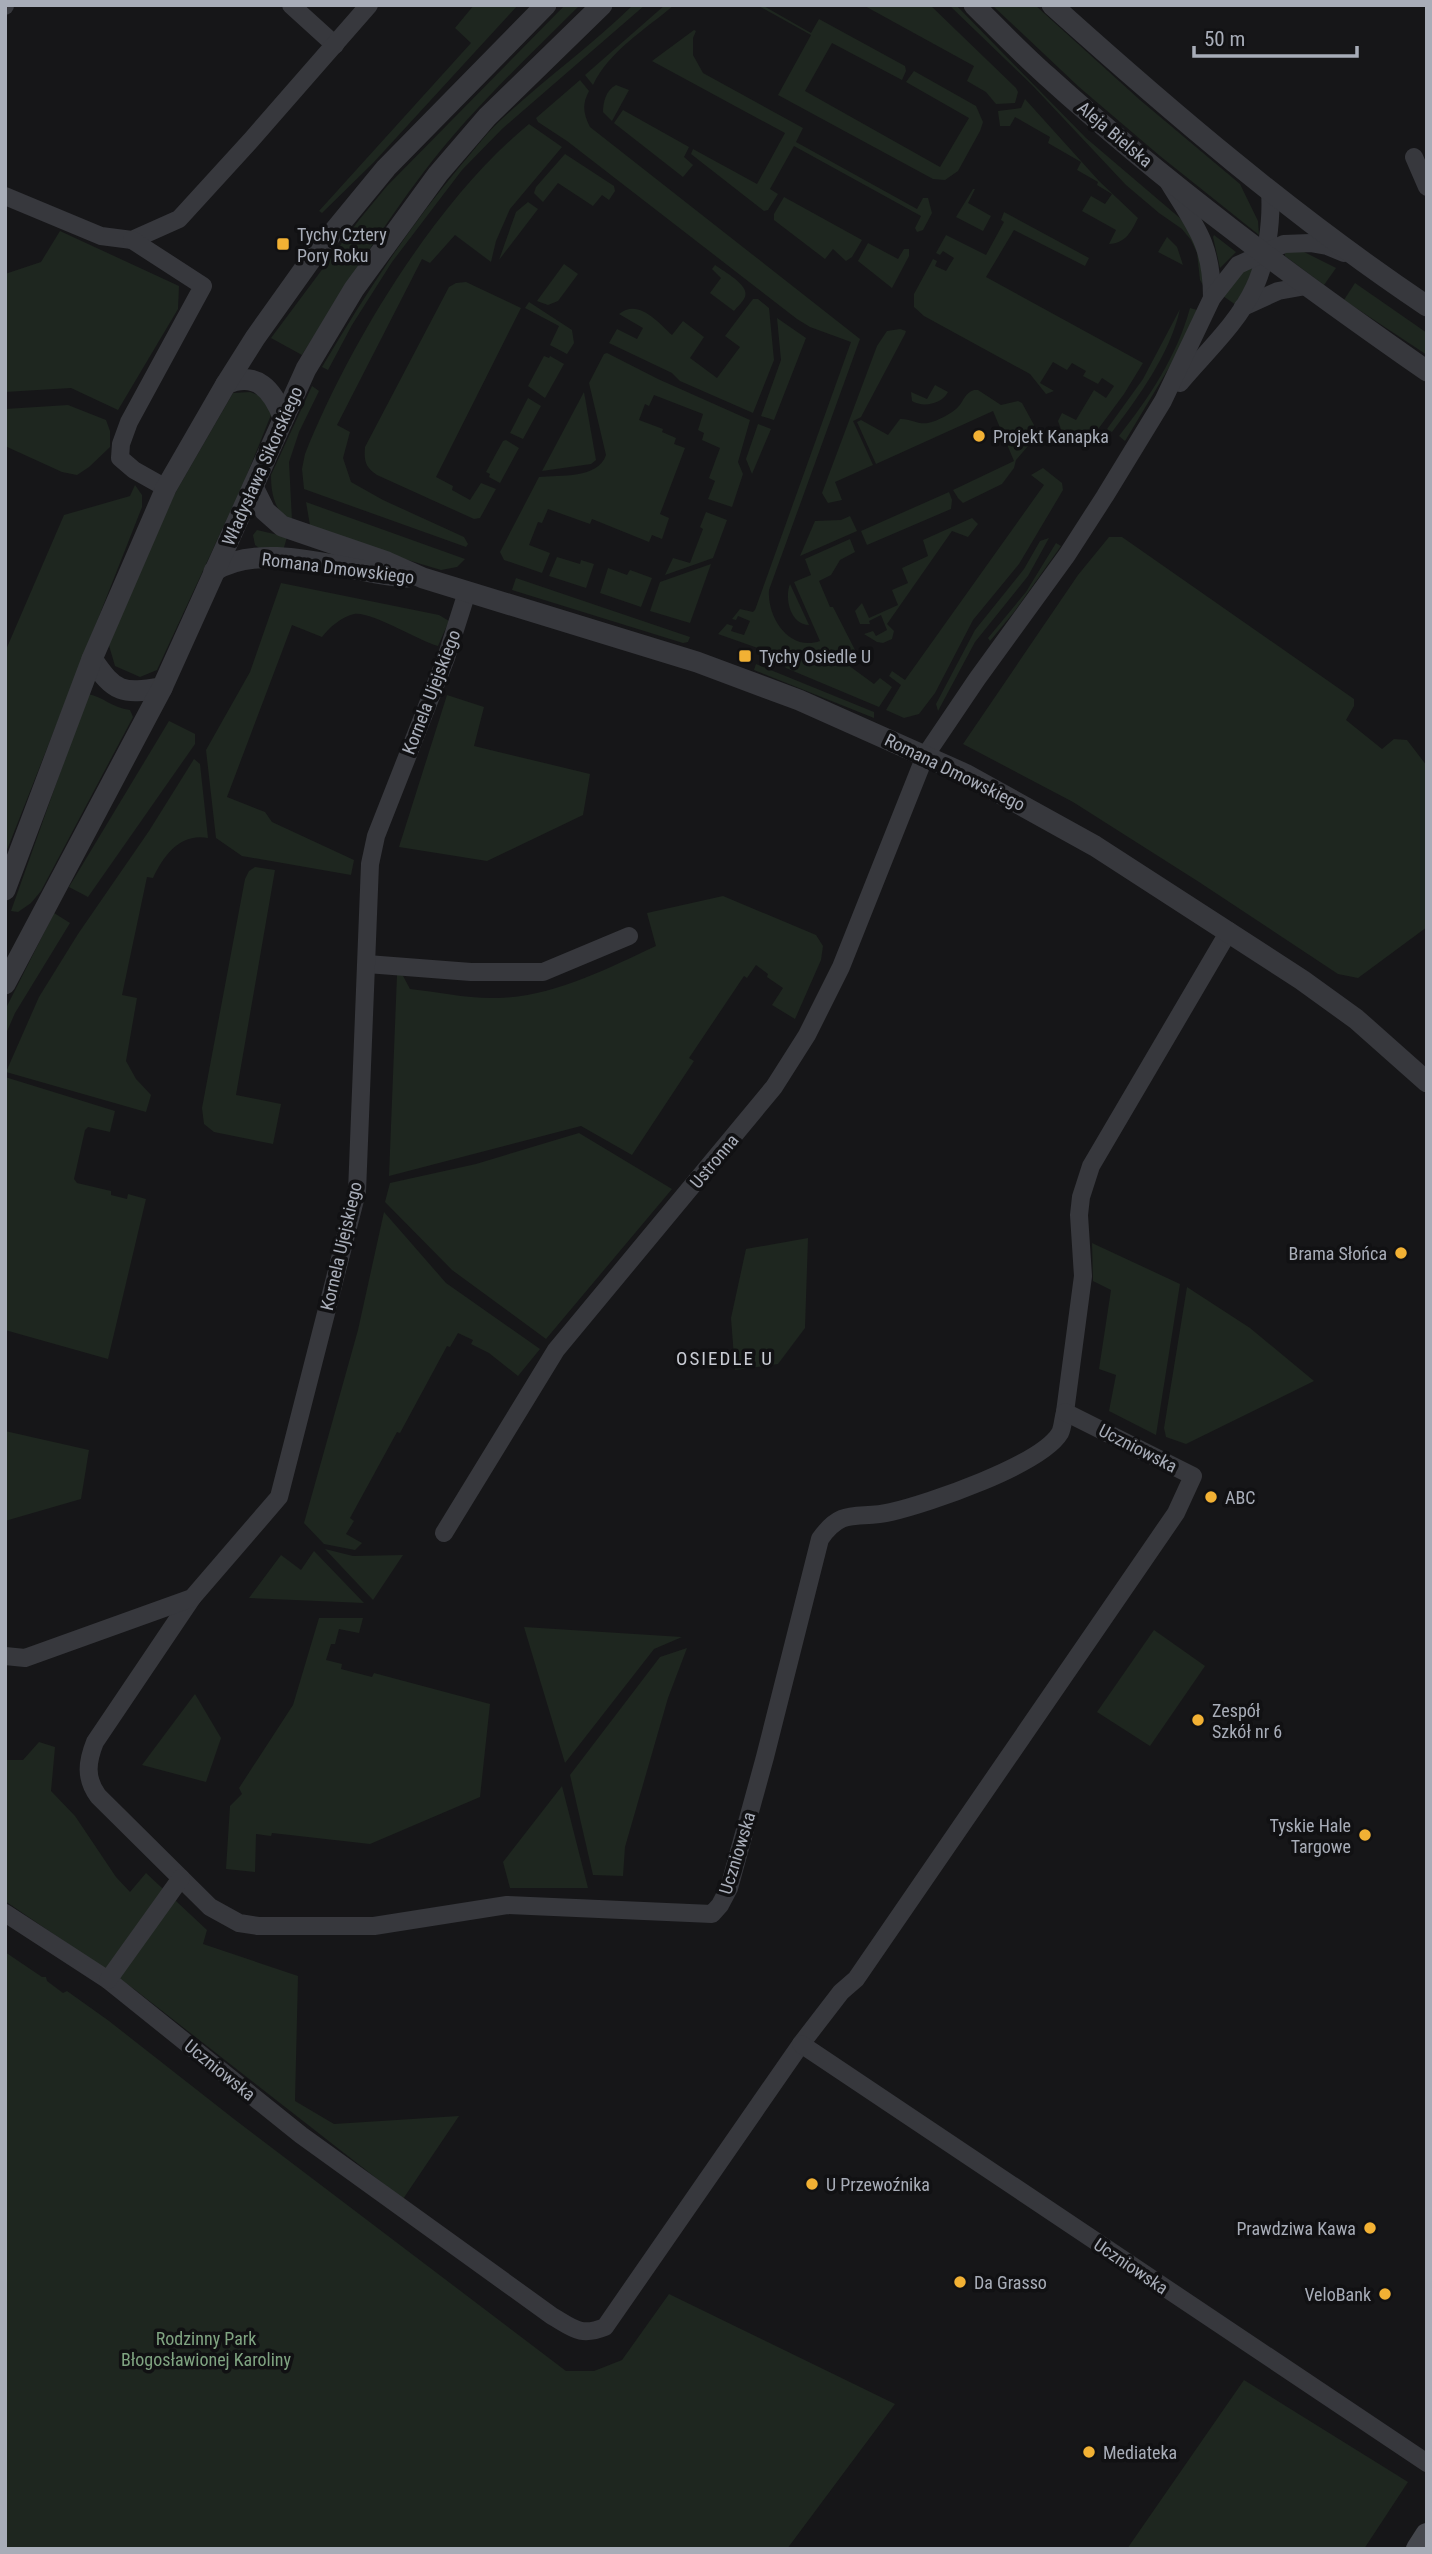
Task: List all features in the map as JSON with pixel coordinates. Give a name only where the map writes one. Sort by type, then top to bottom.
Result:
[{"type":"main road","points":[[1418,2549],[1427,2535]]},
{"type":"street","points":[[291,5],[335,45]]},
{"type":"street","points":[[132,240],[179,219],[369,5]]},
{"type":"street","points":[[5,890],[92,659],[166,488],[226,384],[312,258],[386,168],[546,5]]},
{"type":"street","name":"Władysława Sikorskiego","points":[[5,984],[162,688],[306,369],[354,289],[438,174],[487,117],[602,5]]},
{"type":"street","name":"Aleja Bielska","points":[[974,5],[1046,75],[1163,175],[1306,286],[1427,370]]},
{"type":"street","points":[[1052,5],[1270,191],[1358,260],[1427,306]]},
{"type":"street","points":[[1414,157],[1427,187]]},
{"type":"street","points":[[1163,175],[1196,225],[1207,249],[1212,274],[1212,298]]},
{"type":"street","points":[[1163,401],[1244,307],[1255,286],[1269,233],[1270,191]]},
{"type":"street","points":[[5,196],[101,236],[132,240],[203,286],[129,422],[121,444],[120,458],[134,470],[166,488]]},
{"type":"street","points":[[1163,401],[1212,298],[1232,270],[1245,261],[1284,244],[1310,243],[1327,246],[1358,260]]},
{"type":"street","points":[[1244,307],[1278,291],[1306,286]]},
{"type":"street","points":[[226,384],[239,379],[260,384],[270,390],[284,417]]},
{"type":"street","name":"Ustronna","points":[[444,1533],[556,1350],[774,1087],[807,1035],[841,967],[925,756],[1067,555],[1163,401]]},
{"type":"street","name":"Romana Dmowskiego","points":[[253,487],[265,510],[282,526],[297,533],[387,562],[467,592],[697,662],[799,700],[1011,798],[1071,832],[1229,931],[1356,1019],[1427,1082]]},
{"type":"street","name":"Romana Dmowskiego","points":[[214,571],[235,560],[260,556],[287,558],[380,575],[424,578]]},
{"type":"street","name":"Kornela Ujejskiego","points":[[5,1656],[25,1658],[192,1598],[279,1497],[357,1192],[370,864],[376,836],[446,658],[467,592]]},
{"type":"street","points":[[92,659],[107,682],[133,693],[162,688]]},
{"type":"street","name":"Uczniowska","points":[[192,1598],[95,1742],[88,1771],[91,1786],[98,1796],[210,1907],[239,1923],[258,1926],[374,1926],[507,1905],[712,1914],[729,1888],[820,1539],[829,1525],[842,1517],[887,1513],[911,1507],[1002,1473],[1031,1457],[1059,1433],[1065,1412],[1083,1276],[1079,1215],[1081,1197],[1091,1166],[1229,931]]},
{"type":"street","points":[[367,964],[471,972],[542,972],[629,936]]},
{"type":"street","name":"Uczniowska","points":[[5,1913],[108,1980],[301,2135],[552,2316],[575,2329],[590,2333],[605,2328],[801,2044],[841,1992],[856,1979],[1176,1513],[1193,1476],[1065,1412]]},
{"type":"street","points":[[108,1980],[181,1878]]},
{"type":"street","name":"Uczniowska","points":[[801,2044],[1427,2463]]},
{"type":"green space","points":[[474,5],[518,5],[374,162],[322,213],[319,211],[471,43],[455,28]]},
{"type":"green space","points":[[565,5],[580,5],[498,86],[441,150],[391,217],[302,355],[271,338],[387,186]]},
{"type":"green space","points":[[633,5],[645,5],[502,129],[462,170],[392,262],[352,325],[328,370],[322,367],[370,288],[405,238],[482,140],[498,122]]},
{"type":"green space","points":[[665,5],[674,5],[618,51],[593,85],[585,75]]},
{"type":"green space","points":[[757,5],[762,5],[811,33],[819,19],[905,66],[902,80],[832,43],[805,91],[940,167],[969,118],[906,82],[914,71],[976,106],[983,122],[958,171],[945,180],[933,179],[778,95],[811,35]]},
{"type":"green space","points":[[863,5],[930,5],[1016,88],[1018,92],[1015,103],[996,104],[986,92],[967,81],[974,66]]},
{"type":"green space","points":[[949,5],[956,5],[1086,138],[1181,219],[1197,250],[1203,285],[1197,253],[1182,229],[1126,185],[1032,85]]},
{"type":"green space","points":[[992,5],[1035,5],[1140,100],[1240,184],[1258,221],[1259,235],[1079,87]]},
{"type":"green space","points":[[694,30],[693,55],[703,73],[803,128],[796,142],[917,209],[923,198],[928,198],[932,213],[923,230],[917,232],[915,228],[921,216],[794,146],[770,189],[778,194],[768,210],[764,211],[691,154],[693,149],[757,184],[785,133],[652,61]]},
{"type":"green space","points":[[580,80],[589,91],[584,109],[590,127],[860,339],[769,590],[769,600],[776,621],[790,637],[809,643],[820,641],[794,582],[811,575],[805,559],[850,539],[855,552],[840,560],[831,575],[819,581],[830,607],[833,607],[856,652],[848,665],[874,684],[880,678],[892,687],[879,707],[786,668],[772,653],[718,634],[727,624],[733,626],[731,631],[744,635],[750,621],[738,616],[736,620],[732,619],[740,609],[753,612],[755,610],[851,342],[810,327],[797,319],[567,141],[538,122],[536,118]]},
{"type":"green space","points":[[616,85],[629,90],[612,121],[603,112],[603,108],[607,93]]},
{"type":"green space","points":[[1025,99],[1099,181],[1138,218],[1124,239],[1109,244],[1116,230],[1082,211],[1091,196],[1105,204],[1112,194],[1077,170],[1081,162],[1048,143],[1050,137],[1015,117],[1010,126],[1000,126],[998,111],[1021,108]]},
{"type":"green space","points":[[623,110],[689,147],[684,157],[693,165],[683,177],[614,123]]},
{"type":"green space","points":[[529,124],[562,147],[510,209],[496,241],[491,262],[455,235],[430,263],[422,259],[337,425],[350,432],[343,458],[351,482],[383,500],[464,537],[468,544],[466,547],[304,489],[302,469],[305,454],[323,411],[371,321],[429,233],[461,192],[494,155]]},
{"type":"green space","points":[[565,154],[614,186],[615,191],[609,200],[602,195],[593,206],[558,183],[543,202],[534,193],[536,187]]},
{"type":"green space","points":[[973,189],[968,203],[991,216],[983,231],[956,217]]},
{"type":"green space","points":[[784,197],[862,240],[852,257],[846,261],[833,249],[825,259],[774,220],[774,214]]},
{"type":"green space","points":[[528,202],[538,209],[499,260],[516,212]]},
{"type":"green space","points":[[1004,212],[1089,258],[1085,266],[1014,230],[986,277],[1143,363],[1093,436],[1081,431],[1062,432],[1058,421],[1062,413],[1076,420],[1094,390],[1106,398],[1114,386],[1102,378],[1098,384],[1083,376],[1086,371],[1072,363],[1067,370],[1053,362],[1040,383],[1054,391],[1046,394],[1030,374],[924,316],[914,307],[914,294],[933,259],[937,261],[935,266],[946,271],[954,258],[943,251],[940,255],[936,253],[946,235],[986,255],[1004,222],[1001,220]]},
{"type":"green space","points":[[60,231],[179,286],[178,309],[118,410],[71,388],[5,392],[5,274],[41,262]]},
{"type":"green space","points":[[1214,235],[1236,252],[1220,268],[1213,237]]},
{"type":"green space","points":[[1167,237],[1177,247],[1183,265],[1158,252]]},
{"type":"green space","points":[[868,243],[898,259],[904,249],[909,249],[909,256],[892,288],[858,261]]},
{"type":"green space","points":[[1285,251],[1304,252],[1336,268],[1324,285],[1285,256]]},
{"type":"green space","points":[[564,264],[578,274],[558,301],[548,305],[537,301]]},
{"type":"green space","points":[[715,265],[744,288],[744,299],[734,311],[710,293],[721,278],[712,269]]},
{"type":"green space","points":[[1246,265],[1254,268],[1236,305],[1223,296]]},
{"type":"green space","points":[[466,282],[521,308],[436,477],[470,500],[481,483],[496,489],[480,518],[474,519],[377,475],[366,463],[365,456],[365,447],[449,287]]},
{"type":"green space","points":[[1355,283],[1427,333],[1427,355],[1344,300]]},
{"type":"green space","points":[[753,299],[758,299],[769,308],[774,360],[753,413],[680,381],[672,373],[609,343],[617,329],[637,339],[643,328],[619,314],[626,310],[640,310],[654,318],[672,335],[683,321],[704,337],[690,358],[717,378],[740,347],[725,336]]},
{"type":"green space","points":[[529,302],[572,330],[574,343],[567,354],[550,345],[559,326],[525,308]]},
{"type":"green space","points":[[1190,308],[1197,310],[1173,361],[1125,441],[1119,436],[1141,407],[1170,360]]},
{"type":"green space","points":[[1180,309],[1161,358],[1143,389],[1112,432],[1107,429],[1143,379]]},
{"type":"green space","points":[[777,318],[806,338],[774,420],[761,416],[781,360]]},
{"type":"green space","points":[[887,331],[906,331],[905,334],[861,417],[853,421],[873,465],[835,482],[842,500],[828,503],[822,493],[877,346]]},
{"type":"green space","points":[[607,353],[750,420],[738,462],[743,474],[732,507],[708,499],[715,481],[709,478],[720,448],[702,440],[704,433],[698,430],[703,414],[654,395],[649,406],[645,404],[639,420],[663,429],[662,432],[676,438],[674,444],[685,448],[660,514],[669,518],[662,539],[652,535],[649,542],[592,519],[590,524],[548,509],[542,523],[538,522],[529,545],[550,553],[542,573],[504,560],[500,552],[539,477],[587,472],[602,463],[606,455],[589,383]]},
{"type":"green space","points":[[544,356],[550,356],[564,364],[545,398],[528,386]]},
{"type":"green space","points":[[935,385],[948,392],[937,402],[927,404],[912,401],[911,392],[927,399]]},
{"type":"green space","points":[[312,386],[319,391],[299,432],[289,462],[292,520],[277,507],[271,475]]},
{"type":"green space","points":[[974,390],[1001,405],[1018,401],[1022,403],[1034,425],[1034,439],[1016,460],[1014,468],[1002,484],[963,503],[953,490],[1014,461],[993,411],[876,464],[857,422],[861,420],[888,435],[900,419],[924,423],[944,417]]},
{"type":"green space","points":[[250,392],[266,398],[271,415],[244,482],[157,670],[140,677],[115,666],[108,642],[174,495],[233,393]]},
{"type":"green space","points":[[584,392],[596,460],[591,464],[542,471]]},
{"type":"green space","points":[[528,398],[541,406],[523,439],[510,433]]},
{"type":"green space","points":[[68,405],[106,420],[110,431],[110,447],[77,475],[62,472],[5,446],[5,409]]},
{"type":"green space","points":[[758,424],[771,429],[752,474],[746,459]]},
{"type":"green space","points":[[506,440],[519,448],[500,483],[486,472]]},
{"type":"green space","points":[[1043,468],[1062,483],[1063,490],[1019,564],[973,620],[935,693],[919,714],[904,718],[886,710],[901,685],[889,676],[892,671],[905,680],[1044,485],[1031,475]]},
{"type":"green space","points":[[135,485],[142,495],[142,507],[5,855],[5,652],[64,515],[130,496]]},
{"type":"green space","points":[[949,492],[951,509],[867,545],[861,531]]},
{"type":"green space","points":[[306,502],[465,559],[457,567],[441,570],[311,531]]},
{"type":"green space","points":[[706,512],[727,520],[713,558],[665,575],[673,558],[690,563],[703,529],[700,527]]},
{"type":"green space","points":[[850,516],[857,531],[800,556],[815,521],[841,520]]},
{"type":"green space","points":[[972,518],[978,524],[968,537],[952,531],[887,624],[894,631],[892,639],[883,643],[877,642],[864,634],[873,631],[876,636],[887,630],[881,615],[869,621],[870,624],[860,624],[855,611],[862,603],[869,618],[898,605],[892,590],[908,583],[902,568],[928,556],[923,540]]},
{"type":"green space","points":[[257,530],[287,537],[283,551],[255,545],[253,535]]},
{"type":"green space","points":[[1109,537],[1122,537],[1354,699],[1354,706],[1346,720],[1382,749],[1394,739],[1407,740],[1427,766],[1427,927],[1358,978],[1338,974],[1073,802],[963,744],[1078,575]]},
{"type":"green space","points":[[1049,538],[1028,576],[975,642],[938,711],[936,704],[975,630],[1024,569],[1040,541]]},
{"type":"green space","points":[[1056,543],[1061,546],[990,641],[988,638],[1026,592]]},
{"type":"green space","points":[[557,557],[580,564],[581,560],[594,564],[586,588],[549,576]]},
{"type":"green space","points":[[711,564],[690,623],[650,611],[660,582]]},
{"type":"green space","points":[[608,568],[627,575],[630,570],[652,578],[641,607],[600,593]]},
{"type":"green space","points":[[516,578],[690,637],[688,642],[683,643],[512,590]]},
{"type":"green space","points":[[281,583],[439,615],[449,621],[438,646],[362,614],[349,615],[340,620],[322,637],[292,625],[227,797],[265,812],[272,822],[354,860],[351,875],[242,856],[216,838],[206,750],[250,672]]},
{"type":"green space","points":[[790,584],[809,625],[798,621],[790,610]]},
{"type":"green space","points":[[756,664],[874,712],[874,718],[754,670]]},
{"type":"green space","points":[[88,694],[130,710],[133,717],[41,891],[31,903],[18,912],[11,911]]},
{"type":"green space","points":[[447,695],[484,707],[474,746],[590,774],[583,815],[487,861],[399,847]]},
{"type":"green space","points":[[169,721],[195,734],[195,744],[88,897],[69,887]]},
{"type":"green space","points":[[194,759],[200,764],[208,838],[198,837],[181,842],[162,861],[153,878],[147,877],[122,995],[137,998],[126,1061],[136,1079],[151,1095],[146,1112],[6,1072],[39,997]]},
{"type":"green space","points":[[255,867],[275,870],[236,1095],[281,1104],[273,1144],[214,1132],[204,1124],[202,1108],[245,879]]},
{"type":"green space","points":[[723,896],[816,935],[823,946],[821,960],[795,1019],[772,1005],[783,988],[756,965],[747,978],[744,976],[689,1058],[694,1061],[632,1155],[581,1126],[389,1176],[397,975],[402,974],[410,989],[486,998],[538,993],[579,980],[656,946],[647,913]]},
{"type":"green space","points":[[54,913],[70,923],[15,1013],[5,1036],[5,1010]]},
{"type":"green space","points":[[5,1077],[115,1111],[110,1132],[88,1127],[85,1130],[74,1179],[77,1183],[111,1191],[111,1195],[127,1199],[128,1194],[146,1199],[108,1359],[5,1330]]},
{"type":"green space","points":[[579,1133],[672,1189],[546,1339],[452,1270],[385,1202],[390,1183],[476,1164]]},
{"type":"green space","points":[[384,1212],[446,1283],[540,1349],[518,1376],[489,1353],[471,1344],[473,1340],[458,1333],[450,1347],[447,1346],[350,1518],[354,1521],[346,1534],[362,1543],[355,1550],[324,1544],[304,1523],[358,1330]]},
{"type":"green space","points":[[808,1238],[805,1328],[778,1364],[735,1370],[731,1318],[746,1249]]},
{"type":"green space","points":[[1092,1243],[1180,1284],[1156,1435],[1109,1411],[1116,1375],[1099,1369],[1111,1290],[1093,1281]]},
{"type":"green space","points":[[1187,1287],[1250,1328],[1314,1381],[1186,1444],[1166,1437],[1164,1428]]},
{"type":"green space","points":[[5,1431],[89,1450],[81,1499],[5,1521]]},
{"type":"green space","points":[[325,1549],[353,1556],[403,1555],[373,1600]]},
{"type":"green space","points":[[314,1551],[364,1603],[249,1598],[281,1555],[301,1570]]},
{"type":"green space","points":[[319,1618],[363,1618],[359,1633],[339,1629],[335,1644],[331,1644],[326,1660],[342,1664],[341,1669],[372,1677],[374,1673],[490,1704],[480,1797],[370,1844],[272,1833],[271,1836],[256,1834],[255,1872],[226,1869],[230,1806],[242,1794],[239,1788],[293,1705]]},
{"type":"green space","points":[[524,1627],[682,1637],[654,1649],[565,1763]]},
{"type":"green space","points":[[1154,1630],[1205,1666],[1150,1746],[1097,1712]]},
{"type":"green space","points":[[687,1648],[668,1698],[625,1847],[623,1876],[593,1875],[570,1775],[660,1657]]},
{"type":"green space","points":[[195,1694],[221,1738],[206,1782],[142,1765]]},
{"type":"green space","points":[[39,1742],[55,1747],[51,1791],[75,1816],[116,1877],[130,1892],[146,1873],[207,1930],[203,1944],[298,1976],[295,2101],[334,2124],[459,2116],[403,2199],[134,1989],[5,1901],[5,1760],[23,1760]]},
{"type":"green space","points":[[562,1786],[588,1888],[510,1888],[503,1862]]},
{"type":"green space","name":"Rodzinny Park Błogosławionej Karoliny","points":[[5,1952],[109,2021],[566,2371],[594,2371],[622,2360],[669,2294],[895,2404],[787,2549],[5,2549]]},
{"type":"green space","points":[[1244,2380],[1408,2482],[1364,2549],[1127,2549]]},
{"type":"place","name":"Tychy Cztery Pory Roku","points":[[283,244]]},
{"type":"place","name":"Projekt Kanapka","points":[[979,436]]},
{"type":"place","name":"Tychy Osiedle U","points":[[745,656]]},
{"type":"place","name":"Brama Słońca","points":[[1401,1253]]},
{"type":"place","name":"ABC","points":[[1211,1497]]},
{"type":"place","name":"Zespół Szkół nr 6","points":[[1198,1720]]},
{"type":"place","name":"Tyskie Hale Targowe","points":[[1365,1835]]},
{"type":"place","name":"U Przewoźnika","points":[[812,2184]]},
{"type":"place","name":"Prawdziwa Kawa","points":[[1370,2228]]},
{"type":"place","name":"Da Grasso","points":[[960,2282]]},
{"type":"place","name":"VeloBank","points":[[1385,2294]]},
{"type":"place","name":"Mediateka","points":[[1089,2452]]},
{"type":"district","name":"OSIEDLE U","points":[[725,1358]]}]
